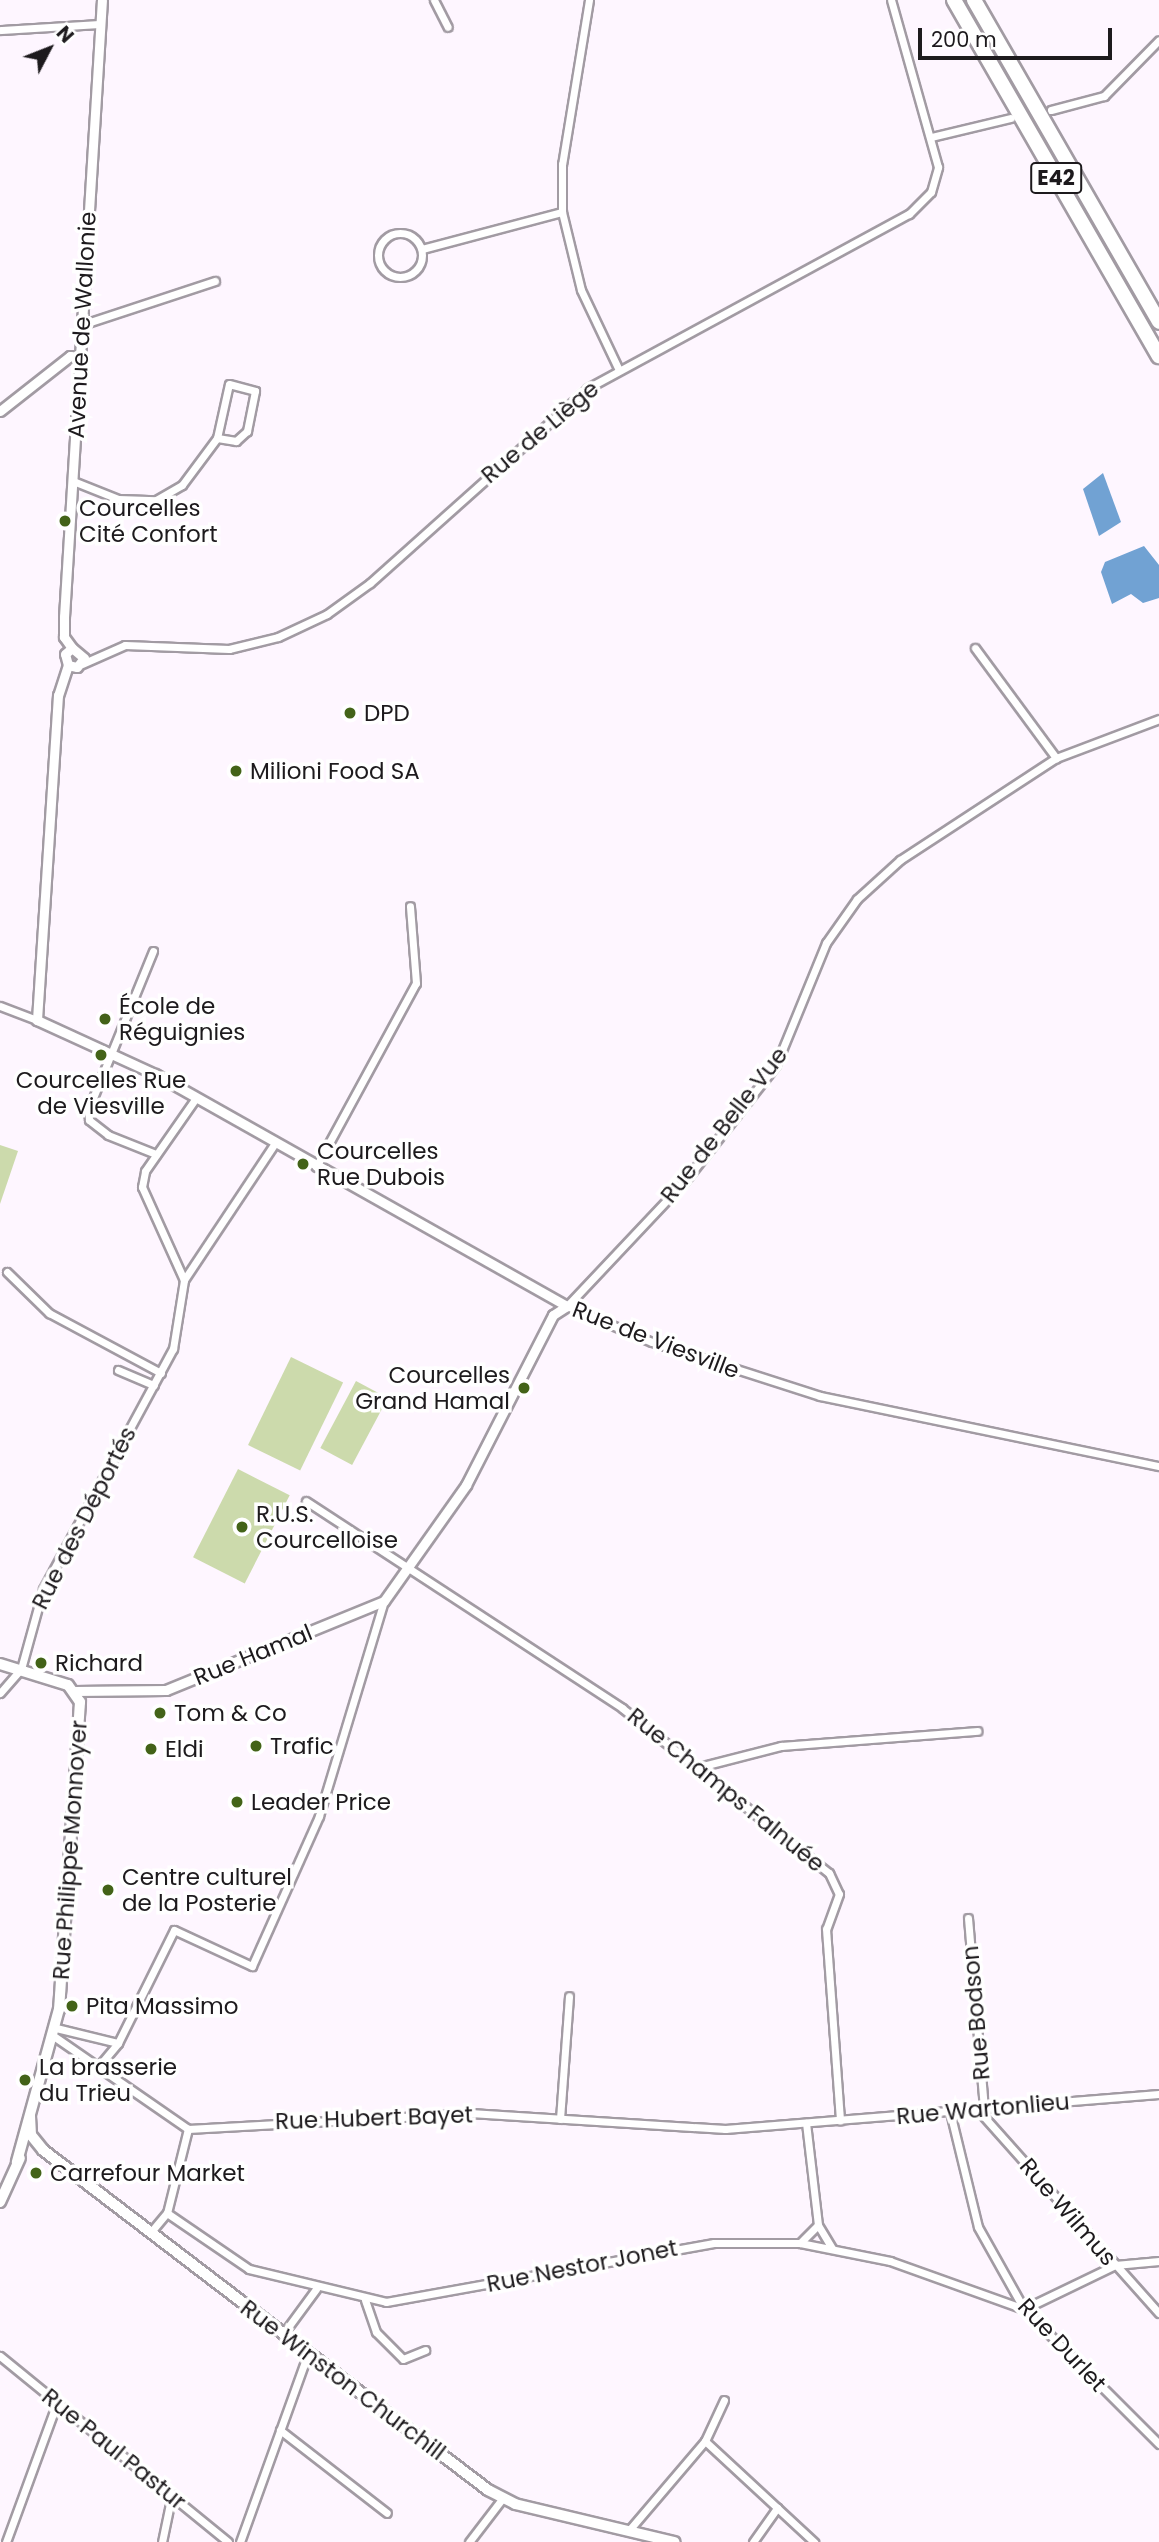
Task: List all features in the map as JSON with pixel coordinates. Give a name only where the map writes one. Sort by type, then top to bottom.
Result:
[{"type":"highway","name":"E42","points":[[954,0],[1159,356]]},
{"type":"highway","name":"E42","points":[[974,0],[1159,322]]},
{"type":"main road","name":"Rue Philippe Monnoyer","points":[[0,1664],[21,1669],[75,1691],[76,1771],[55,2032],[30,2116],[28,2142],[0,2202]]},
{"type":"main road","name":"Rue Winston Churchill","points":[[28,2142],[43,2150],[502,2499],[674,2542]]},
{"type":"street","name":"Avenue de Wallonie","points":[[72,648],[64,627],[102,0]]},
{"type":"street","points":[[434,0],[448,27]]},
{"type":"street","points":[[589,0],[562,163],[562,212],[581,290],[618,368]]},
{"type":"street","name":"Rue de Liège","points":[[82,664],[125,645],[229,649],[278,637],[327,614],[618,368],[909,214],[931,192],[938,167],[932,137],[891,0]]},
{"type":"street","points":[[0,30],[100,24]]},
{"type":"street","points":[[1051,110],[1104,96],[1159,40]]},
{"type":"street","points":[[932,137],[1011,118]]},
{"type":"street","points":[[422,249],[562,212]]},
{"type":"street","points":[[392,234],[414,237],[422,249],[419,267],[404,278],[384,271],[378,258],[392,234]]},
{"type":"street","points":[[81,325],[215,281]]},
{"type":"street","points":[[0,411],[70,356],[79,357]]},
{"type":"street","points":[[73,481],[118,499],[156,500],[182,485],[217,438],[229,384],[255,391],[242,438],[217,438]]},
{"type":"street","points":[[0,1006],[37,1020],[58,695],[68,665],[65,654],[72,648],[83,652],[82,664],[68,665]]},
{"type":"street","points":[[975,648],[1055,758]]},
{"type":"street","name":"Rue de Liège","points":[[83,652],[99,655]]},
{"type":"street","name":"Rue de Belle Vue","points":[[567,1306],[685,1181],[776,1065],[826,943],[857,899],[900,860],[1055,758],[1159,719]]},
{"type":"street","points":[[316,1167],[416,983],[410,906]]},
{"type":"street","points":[[153,951],[89,1120],[108,1135],[156,1154]]},
{"type":"street","name":"Rue de Viesville","points":[[37,1020],[196,1098],[567,1306],[652,1342],[820,1396],[1159,1465]]},
{"type":"street","name":"Rue des Déportés","points":[[21,1669],[43,1589],[161,1373],[181,1324],[184,1280],[142,1188],[156,1154],[196,1098]]},
{"type":"street","points":[[184,1280],[275,1143]]},
{"type":"street","points":[[6,1272],[49,1313],[161,1373]]},
{"type":"street","name":"Rue Hamal","points":[[75,1691],[166,1690],[384,1601],[411,1567],[506,1416],[553,1315],[567,1306]]},
{"type":"street","points":[[118,1370],[154,1385]]},
{"type":"street","points":[[306,1501],[411,1567]]},
{"type":"street","name":"Rue Champs Falnuée","points":[[411,1567],[622,1708],[836,1882],[836,1907],[826,1929],[840,2120]]},
{"type":"street","points":[[98,2067],[118,2043],[174,1930],[252,1966],[319,1816],[384,1601]]},
{"type":"street","points":[[0,1693],[21,1669]]},
{"type":"street","points":[[699,1768],[781,1745],[977,1731]]},
{"type":"street","name":"Rue Bodson","points":[[968,1918],[981,2109]]},
{"type":"street","points":[[560,2119],[569,1996]]},
{"type":"street","points":[[55,2032],[118,2043]]},
{"type":"street","points":[[55,2032],[98,2067],[188,2129],[167,2213],[150,2233]]},
{"type":"street","name":"Rue Wartonlieu","points":[[806,2123],[1159,2094]]},
{"type":"street","name":"Rue Wilmus","points":[[981,2109],[1159,2314]]},
{"type":"street","name":"Rue Durlet","points":[[950,2112],[978,2227],[1024,2309],[1159,2444]]},
{"type":"street","name":"Rue Hubert Bayet","points":[[188,2129],[337,2116],[560,2119],[724,2129],[806,2123]]},
{"type":"street","points":[[806,2123],[818,2225],[832,2248]]},
{"type":"street","name":"Rue Nestor Jonet","points":[[167,2213],[249,2269],[365,2300],[416,2297],[677,2246],[800,2243],[890,2260],[1024,2309]]},
{"type":"street","points":[[800,2243],[818,2225]]},
{"type":"street","points":[[1024,2309],[1115,2265],[1159,2261]]},
{"type":"street","points":[[283,2334],[316,2289]]},
{"type":"street","points":[[365,2300],[376,2332],[403,2359],[425,2350]]},
{"type":"street","points":[[240,2542],[308,2353]]},
{"type":"street","name":"Rue Paul Pastur","points":[[0,2356],[228,2542]]},
{"type":"street","points":[[630,2529],[705,2441],[724,2400]]},
{"type":"street","points":[[6,2542],[57,2403]]},
{"type":"street","points":[[280,2430],[387,2513]]},
{"type":"street","points":[[705,2441],[814,2542]]},
{"type":"street","points":[[162,2542],[172,2494]]},
{"type":"street","points":[[469,2542],[502,2499]]},
{"type":"street","points":[[753,2542],[777,2508]]},
{"type":"green space","points":[[0,1145],[18,1151],[0,1204]]},
{"type":"green space","name":"R.U.S. Courcelloise","points":[[291,1357],[343,1382],[300,1471],[248,1445]]},
{"type":"green space","points":[[356,1381],[388,1398],[352,1465],[320,1448]]},
{"type":"green space","name":"R.U.S. Courcelloise","points":[[238,1469],[290,1495],[245,1584],[193,1557]]},
{"type":"water","points":[[1103,473],[1121,522],[1099,536],[1083,489]]},
{"type":"water","points":[[1144,546],[1159,565],[1159,598],[1143,603],[1131,594],[1112,604],[1101,572],[1105,562]]},
{"type":"place","name":"Courcelles Cité Confort","points":[[65,521]]},
{"type":"place","name":"DPD","points":[[350,713]]},
{"type":"place","name":"Milioni Food SA","points":[[236,771]]},
{"type":"place","name":"École de Réguignies","points":[[105,1019]]},
{"type":"place","name":"Courcelles Rue de Viesville","points":[[101,1055]]},
{"type":"place","name":"Courcelles Rue Dubois","points":[[303,1164]]},
{"type":"place","name":"Courcelles Grand Hamal","points":[[524,1388]]},
{"type":"place","name":"R.U.S. Courcelloise","points":[[242,1527]]},
{"type":"place","name":"Richard","points":[[41,1663]]},
{"type":"place","name":"Tom & Co","points":[[160,1713]]},
{"type":"place","name":"Trafic","points":[[256,1746]]},
{"type":"place","name":"Eldi","points":[[151,1749]]},
{"type":"place","name":"Leader Price","points":[[237,1802]]},
{"type":"place","name":"Centre culturel de la Posterie","points":[[108,1890]]},
{"type":"place","name":"Pita Massimo","points":[[72,2006]]},
{"type":"place","name":"La brasserie du Trieu","points":[[25,2080]]},
{"type":"place","name":"Carrefour Market","points":[[36,2173]]}]
